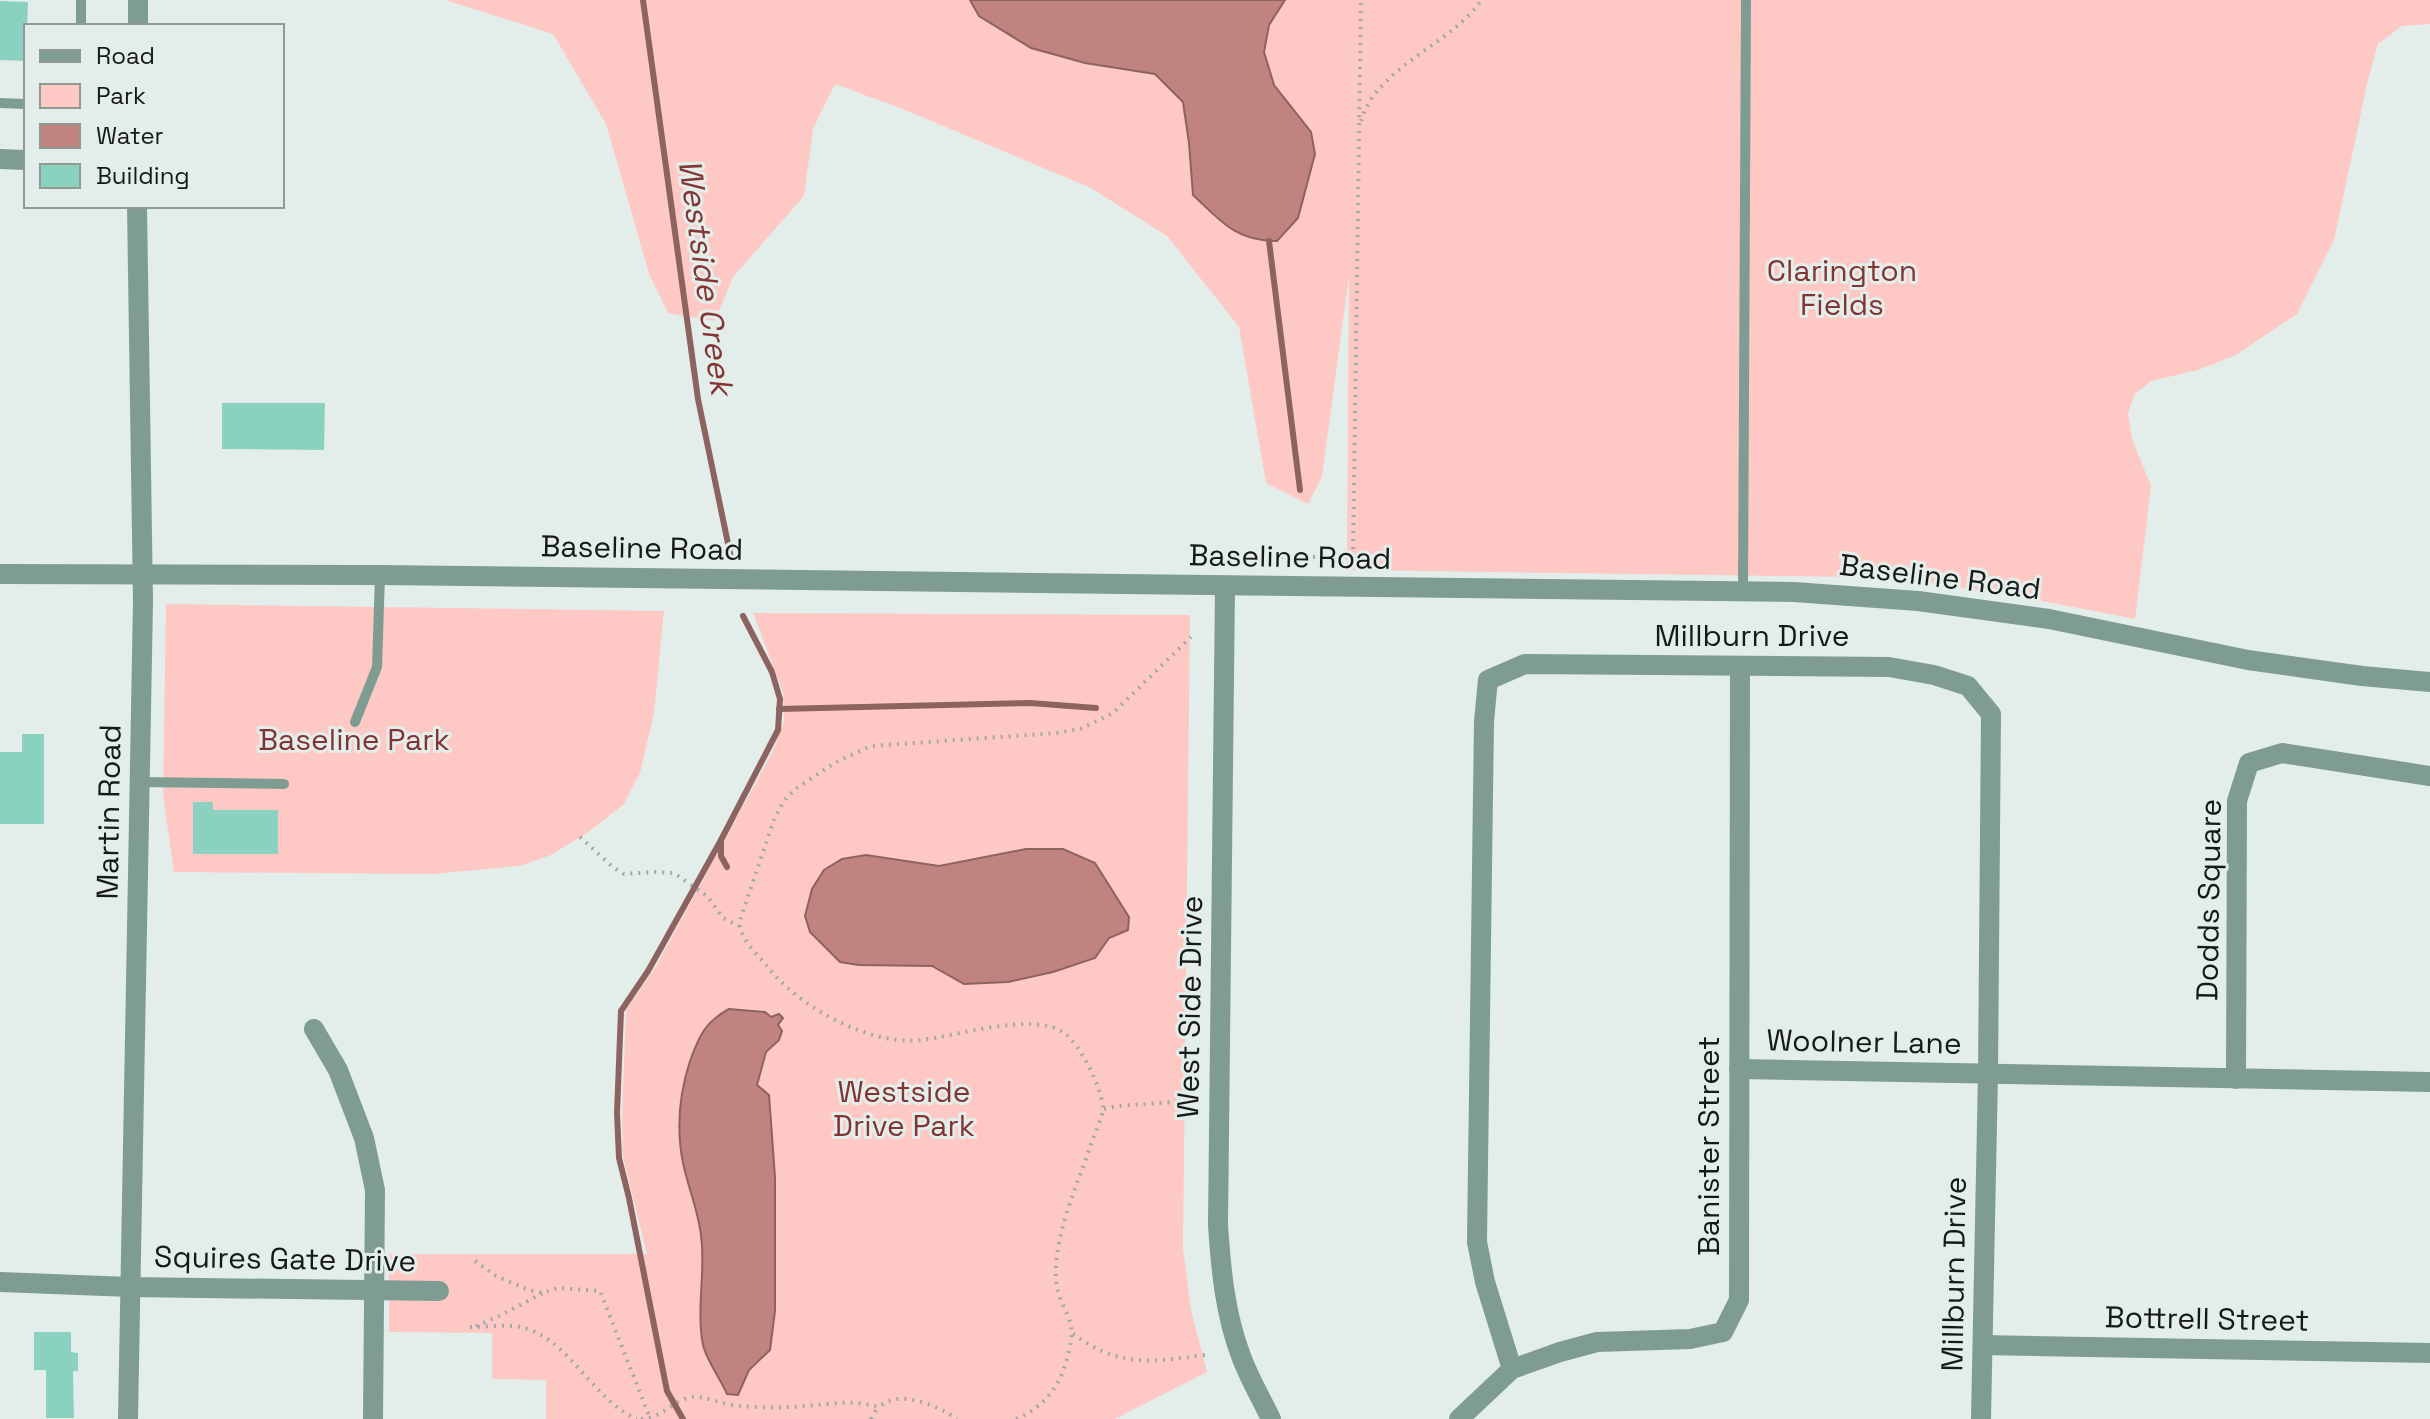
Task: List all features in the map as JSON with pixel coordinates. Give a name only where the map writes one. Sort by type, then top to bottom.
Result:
[{"type":"street","points":[[138,0],[138,24]]},
{"type":"street","points":[[0,159],[24,160]]},
{"type":"street","name":"Martin Road","points":[[128,1419],[143,575],[137,208]]},
{"type":"street","name":"Baseline Road","points":[[0,574],[380,575],[1794,592],[1918,601],[2049,619],[2248,660],[2430,682]]},
{"type":"street","name":"West Side Drive","points":[[1225,586],[1218,1225],[1231,1328],[1241,1358],[1271,1419]]},
{"type":"street","name":"Millburn Drive","points":[[1512,1369],[1485,1282],[1477,1242],[1484,721],[1488,680],[1525,664],[1889,667],[1934,675],[1968,686],[1991,714],[1981,1419]]},
{"type":"street","name":"Banister Street","points":[[1459,1419],[1512,1369],[1597,1342],[1690,1339],[1723,1332],[1739,1300],[1740,667]]},
{"type":"street","name":"Dodds Square","points":[[2236,1079],[2237,801],[2249,763],[2282,753],[2430,776]]},
{"type":"street","points":[[314,1029],[338,1070],[364,1138],[375,1190],[373,1419]]},
{"type":"street","name":"Woolner Lane","points":[[1739,1069],[1988,1074]]},
{"type":"street","points":[[1988,1074],[2430,1082]]},
{"type":"street","name":"Squires Gate Drive","points":[[0,1282],[439,1291]]},
{"type":"street","name":"Bottrell Street","points":[[1983,1345],[2430,1353]]},
{"type":"lane","points":[[81,0],[81,24]]},
{"type":"lane","points":[[1743,591],[1746,0]]},
{"type":"lane","points":[[0,103],[24,104]]},
{"type":"lane","points":[[355,722],[377,667],[380,575]]},
{"type":"lane","points":[[139,782],[284,784]]},
{"type":"path","points":[[1259,570],[1263,561],[1270,557],[1353,557],[1361,0]]},
{"type":"path","points":[[1359,132],[1366,104],[1372,96],[1388,79],[1463,21],[1481,0]]},
{"type":"path","points":[[740,926],[780,809],[794,790],[836,762],[871,746],[1080,729],[1113,713],[1191,637]]},
{"type":"path","points":[[580,837],[624,874],[674,873],[691,884],[707,896],[723,918],[740,926],[775,978],[799,997],[848,1026],[882,1037],[909,1041],[1020,1024],[1045,1025],[1067,1035],[1076,1047],[1095,1079],[1104,1109],[1057,1250],[1058,1290],[1073,1334],[1065,1372],[1055,1390],[1041,1404],[1016,1419]]},
{"type":"path","points":[[1104,1109],[1187,1101]]},
{"type":"path","points":[[475,1261],[496,1276],[543,1293]]},
{"type":"path","points":[[650,1418],[600,1291],[558,1288],[486,1323],[470,1327],[514,1326],[527,1330],[554,1345],[613,1405],[639,1419],[650,1418],[660,1415],[695,1396],[724,1405],[740,1406],[788,1407],[855,1402],[878,1407]]},
{"type":"path","points":[[1073,1334],[1127,1360],[1155,1362],[1205,1355]]},
{"type":"path","points":[[871,1419],[878,1407],[890,1400],[906,1399],[939,1409],[957,1419]]},
{"type":"green space","name":"Clarington Fields","points":[[445,0],[970,0],[979,16],[1031,48],[1085,63],[1155,74],[1183,101],[1193,195],[1230,228],[1251,238],[1277,241],[1298,218],[1315,154],[1311,132],[1274,85],[1264,52],[1269,25],[1285,0],[2430,0],[2430,24],[2402,26],[2378,44],[2334,240],[2297,314],[2236,355],[2198,370],[2151,381],[2135,394],[2128,413],[2132,439],[2151,486],[2135,619],[2012,595],[1929,583],[1856,577],[1347,570],[1349,276],[1322,477],[1308,504],[1266,483],[1239,327],[1167,236],[1091,188],[835,84],[813,129],[804,196],[733,277],[715,321],[668,313],[649,274],[606,124],[553,34]]},
{"type":"green space","name":"Baseline Park","points":[[166,604],[664,611],[654,713],[640,773],[624,804],[590,831],[551,855],[519,866],[432,874],[174,872],[163,795]]},
{"type":"green space","name":"Westside Drive Park","points":[[753,613],[1190,615],[1183,1248],[1191,1310],[1207,1372],[1115,1419],[546,1419],[546,1380],[492,1379],[492,1333],[389,1332],[389,1254],[647,1254],[623,1157],[626,1010],[655,968],[773,751],[784,721],[783,692]]},
{"type":"water","points":[[970,0],[1285,0],[1269,25],[1264,52],[1274,85],[1311,132],[1315,154],[1298,218],[1277,241],[1250,237],[1230,228],[1193,195],[1183,102],[1155,74],[1085,63],[1031,48],[979,16]]},
{"type":"water","points":[[1026,849],[1063,849],[1095,863],[1129,917],[1128,930],[1109,938],[1095,958],[1053,972],[1008,982],[964,984],[932,966],[840,962],[810,932],[805,916],[812,889],[824,870],[842,859],[866,855],[939,866]]},
{"type":"water","points":[[729,1009],[765,1012],[771,1017],[779,1014],[783,1018],[778,1025],[782,1031],[779,1040],[766,1052],[757,1085],[769,1095],[775,1177],[775,1311],[770,1350],[749,1370],[738,1395],[727,1394],[703,1345],[700,1318],[701,1235],[683,1163],[679,1124],[683,1086],[697,1044],[708,1025]]},
{"type":"building","points":[[0,1],[28,2],[27,24],[24,24],[24,61],[0,60]]},
{"type":"building","points":[[222,403],[325,403],[324,450],[222,449]]},
{"type":"building","points":[[22,734],[44,734],[44,824],[0,824],[0,752],[22,752]]},
{"type":"building","points":[[193,802],[213,802],[213,810],[278,810],[278,854],[193,854]]},
{"type":"building","points":[[34,1332],[71,1332],[71,1352],[78,1353],[78,1371],[73,1371],[74,1418],[46,1418],[46,1370],[34,1370]]},
{"type":"waterway","name":"Westside Creek","points":[[643,0],[698,399],[731,558]]},
{"type":"waterway","points":[[1269,241],[1300,490]]},
{"type":"waterway","points":[[727,867],[721,856],[721,840],[778,730],[780,699],[772,672],[743,616]]},
{"type":"waterway","points":[[779,709],[1030,703],[1096,708]]},
{"type":"waterway","points":[[683,1419],[667,1391],[619,1158],[617,1113],[621,1011],[648,971],[721,840]]}]
